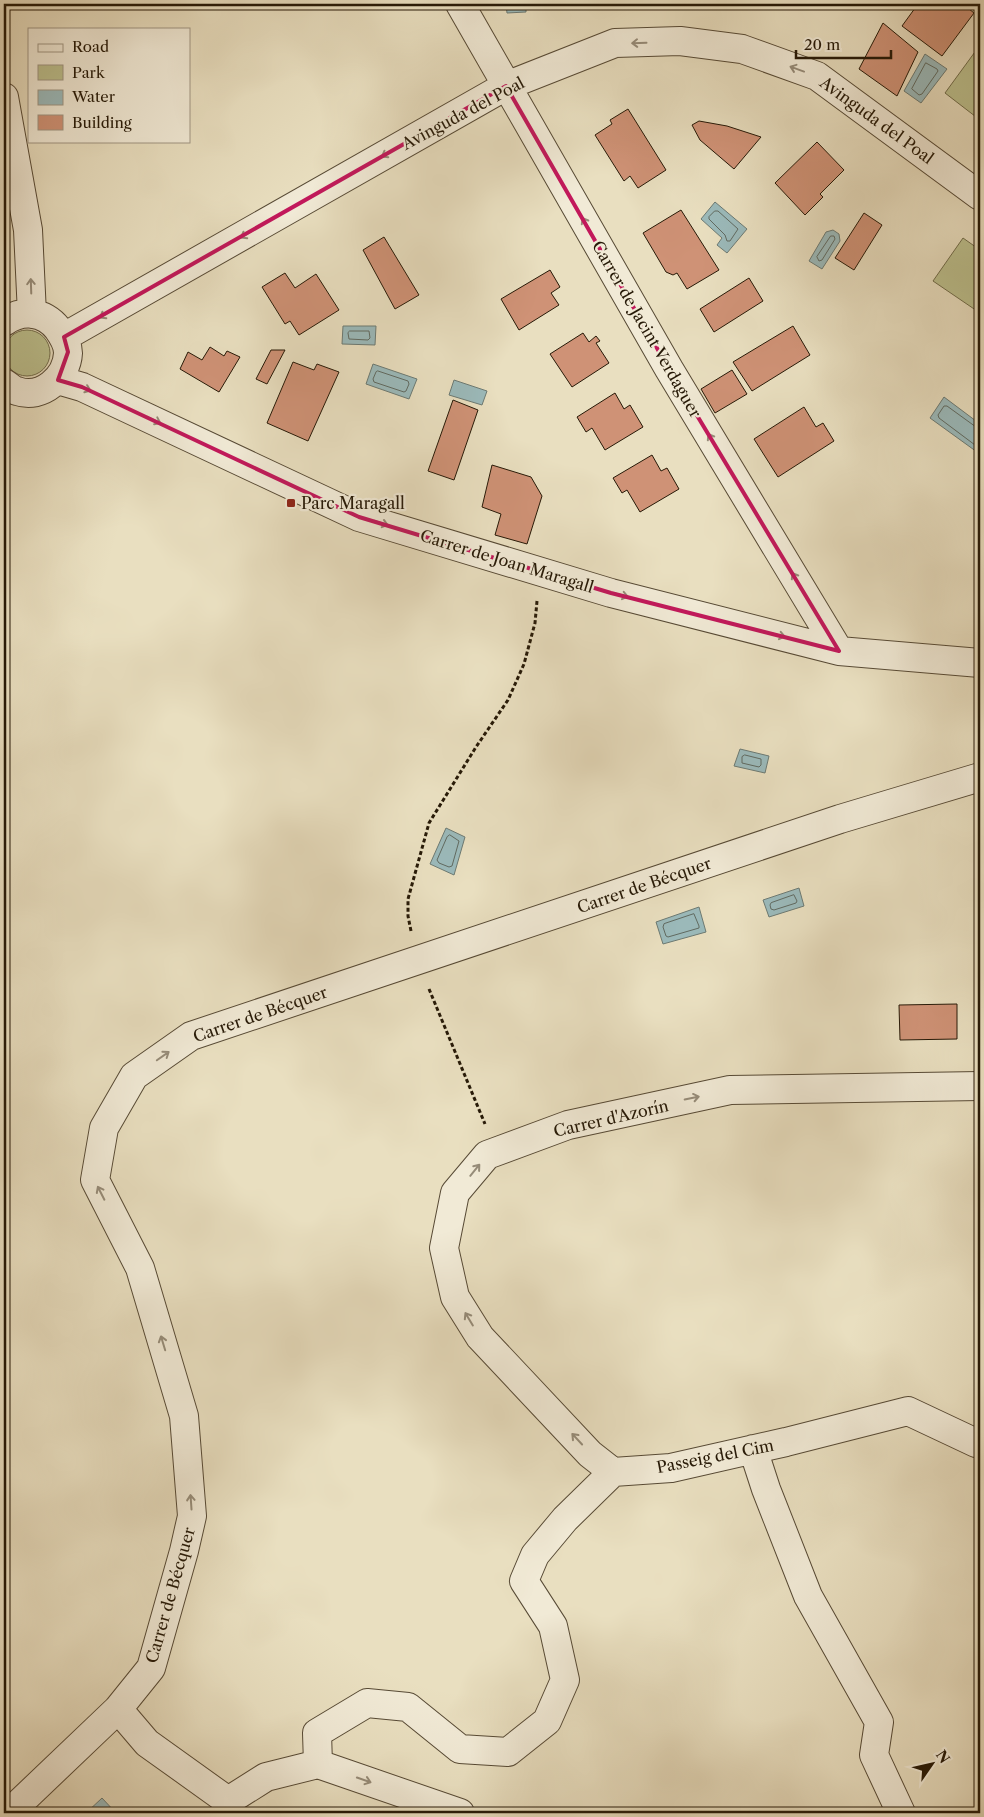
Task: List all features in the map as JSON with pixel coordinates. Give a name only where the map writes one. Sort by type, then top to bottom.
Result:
[{"type":"street","name":"Carrer de Jacint Verdaguer","points":[[460,4],[669,369],[839,651]]},
{"type":"street","name":"Avinguda del Poal","points":[[64,337],[506,86],[615,43],[680,41],[742,48],[817,76],[980,196]]},
{"type":"street","points":[[4,97],[28,230],[32,314]]},
{"type":"street","points":[[4,322],[11,317],[24,313],[38,315],[51,320],[64,337],[68,352],[65,367],[58,380],[46,389],[32,393],[8,390]]},
{"type":"street","name":"Carrer de Joan Maragall","points":[[58,380],[82,387],[359,516],[611,593],[839,651],[980,663]]},
{"type":"street","name":"Carrer de Bécquer","points":[[9,1813],[118,1709],[151,1668],[192,1516],[184,1416],[140,1268],[95,1180],[104,1128],[134,1076],[191,1036],[840,819],[980,777]]},
{"type":"street","name":"Carrer d'Azorín","points":[[613,1472],[590,1454],[480,1337],[455,1297],[444,1248],[456,1193],[487,1155],[568,1125],[730,1090],[980,1086]]},
{"type":"street","name":"Passeig del Cim","points":[[613,1472],[671,1468],[908,1411],[976,1442],[980,1441]]},
{"type":"street","points":[[753,1449],[766,1489],[808,1596],[878,1722],[874,1754],[902,1813]]},
{"type":"street","points":[[318,1764],[317,1733],[366,1703],[408,1707],[460,1749],[508,1752],[547,1721],[565,1680],[552,1626],[524,1581],[535,1555],[565,1519],[613,1472]]},
{"type":"street","points":[[118,1709],[148,1743],[225,1807],[266,1777],[318,1764],[460,1813]]},
{"type":"path","points":[[496,1152],[417,961],[408,916],[408,899],[428,823],[508,700],[524,664],[535,623],[538,570]]},
{"type":"highlighted area","points":[[506,86],[669,369],[839,651],[611,593],[359,517],[82,387],[58,380],[68,352],[64,337]]},
{"type":"green space","points":[[980,45],[980,120],[945,93]]},
{"type":"green space","points":[[963,238],[980,250],[980,313],[933,281]]},
{"type":"green space","points":[[22,330],[32,330],[46,340],[50,353],[46,366],[40,372],[32,376],[22,376],[8,366],[4,358],[4,348],[14,334]]},
{"type":"water","points":[[506,4],[526,4],[526,12],[507,13]]},
{"type":"water","points":[[925,54],[947,69],[921,103],[904,91]]},
{"type":"water","points":[[715,202],[747,229],[727,253],[717,245],[722,238],[701,219]]},
{"type":"water","points":[[833,230],[839,234],[840,241],[822,269],[809,261],[826,232]]},
{"type":"water","points":[[343,326],[376,326],[375,345],[342,344]]},
{"type":"water","points":[[373,364],[417,379],[409,399],[366,384]]},
{"type":"water","points":[[454,380],[487,391],[482,405],[449,395]]},
{"type":"water","points":[[944,397],[980,424],[980,447],[977,452],[930,418]]},
{"type":"water","points":[[740,749],[769,756],[765,773],[734,766]]},
{"type":"water","points":[[446,828],[465,837],[454,875],[430,864]]},
{"type":"water","points":[[799,888],[804,906],[769,917],[763,900]]},
{"type":"water","points":[[699,907],[706,932],[663,944],[656,922]]},
{"type":"water","points":[[102,1798],[116,1813],[86,1813]]},
{"type":"building","points":[[918,4],[963,4],[974,13],[942,56],[902,26]]},
{"type":"building","points":[[883,23],[918,52],[897,96],[859,69]]},
{"type":"building","points":[[628,109],[666,170],[638,188],[630,176],[624,181],[595,135],[612,124],[610,120]]},
{"type":"building","points":[[699,121],[727,126],[761,137],[734,169],[700,140],[692,125]]},
{"type":"building","points":[[817,142],[844,170],[820,194],[823,197],[805,215],[775,183]]},
{"type":"building","points":[[681,210],[719,270],[687,289],[677,273],[673,275],[666,272],[643,233]]},
{"type":"building","points":[[864,213],[882,225],[854,270],[835,258]]},
{"type":"building","points":[[384,237],[419,295],[395,309],[363,250]]},
{"type":"building","points":[[550,270],[560,287],[551,293],[559,305],[519,330],[501,299]]},
{"type":"building","points":[[285,273],[295,288],[316,274],[339,310],[299,335],[290,321],[285,324],[262,287]]},
{"type":"building","points":[[749,278],[763,301],[714,332],[700,309]]},
{"type":"building","points":[[793,326],[810,355],[752,391],[733,362]]},
{"type":"building","points":[[583,333],[589,342],[596,336],[600,341],[596,343],[609,363],[572,387],[550,354]]},
{"type":"building","points":[[210,347],[224,356],[227,351],[240,357],[219,392],[180,369],[188,352],[202,360]]},
{"type":"building","points":[[271,350],[285,350],[267,384],[256,379]]},
{"type":"building","points":[[293,362],[314,370],[317,364],[339,372],[308,441],[267,423]]},
{"type":"building","points":[[732,370],[747,394],[715,413],[701,389]]},
{"type":"building","points":[[615,393],[624,409],[630,405],[643,427],[605,450],[592,428],[586,432],[577,417]]},
{"type":"building","points":[[453,400],[478,410],[454,480],[428,471]]},
{"type":"building","points":[[804,407],[816,427],[823,423],[834,441],[778,477],[754,439]]},
{"type":"building","points":[[652,455],[661,471],[667,468],[679,489],[640,512],[627,490],[622,493],[613,478]]},
{"type":"building","points":[[492,465],[531,477],[542,496],[527,544],[495,535],[501,514],[482,507]]},
{"type":"building","points":[[957,1004],[957,1039],[900,1040],[899,1005]]},
{"type":"place","name":"Parc Maragall","points":[[291,503]]}]
